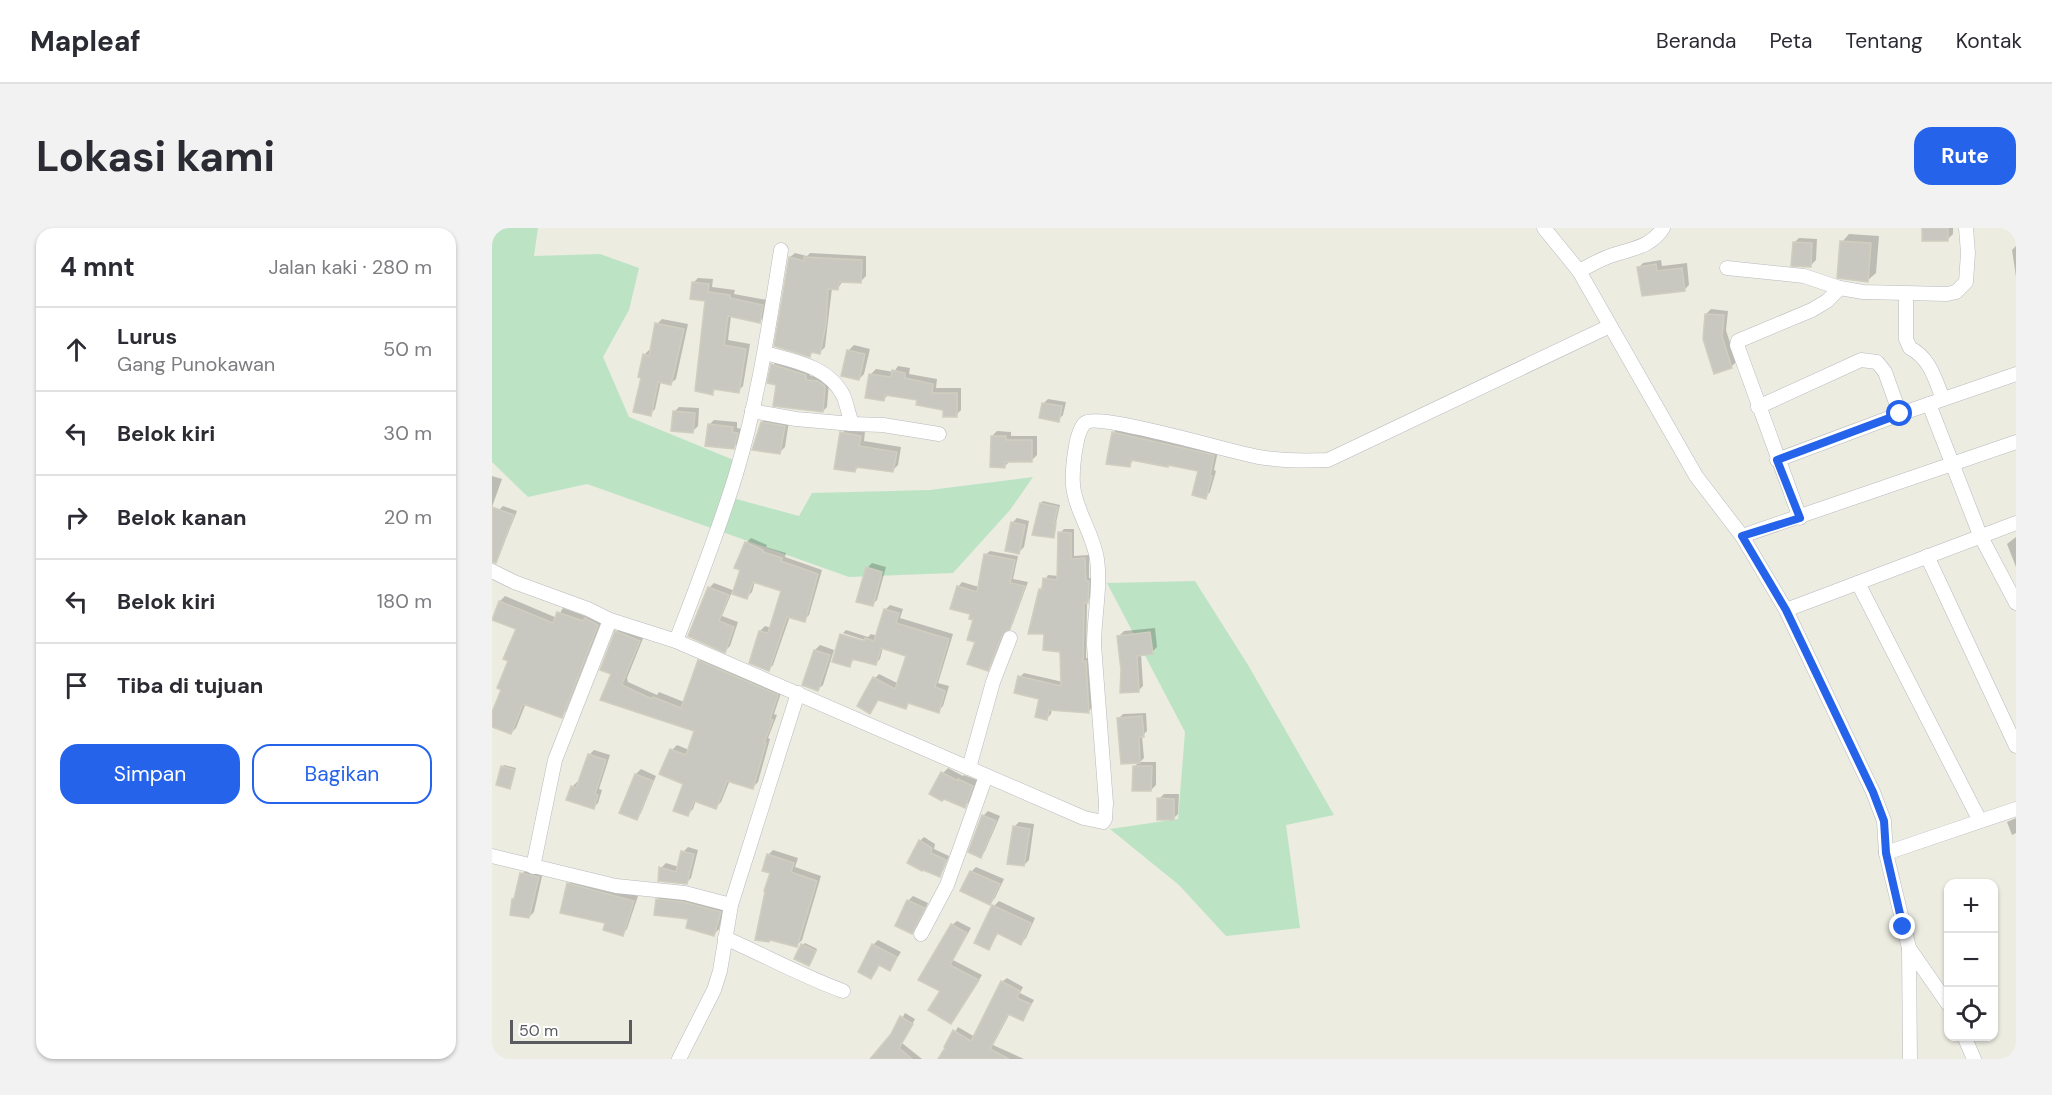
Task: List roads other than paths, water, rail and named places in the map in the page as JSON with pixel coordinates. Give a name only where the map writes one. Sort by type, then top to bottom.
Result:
[{"type":"street","points":[[1544,228],[1579,271],[1696,476],[1742,536],[1786,610],[1873,792],[1884,821],[1886,853],[1909,948],[1910,1059]]},
{"type":"street","points":[[1579,271],[1609,256],[1649,243],[1663,228]]},
{"type":"street","points":[[1727,268],[1804,276],[1840,288],[1863,292],[1947,294],[1961,289],[1966,282],[1968,273],[1967,228]]},
{"type":"street","points":[[676,641],[736,473],[765,353],[782,250]]},
{"type":"street","points":[[1800,518],[1737,345],[1738,341],[1812,310],[1827,301],[1840,288]]},
{"type":"street","points":[[1906,294],[1906,339],[1910,348],[1920,353],[1925,359],[1943,399]]},
{"type":"street","points":[[492,571],[610,620],[676,641],[1099,823],[1105,819],[1106,803],[1094,645],[1094,623],[1099,589],[1096,559],[1090,534],[1073,487],[1073,463],[1081,429],[1086,422],[1092,419],[1120,424],[1258,457],[1292,461],[1328,460],[1610,326]]},
{"type":"street","points":[[765,353],[800,362],[821,371],[836,384],[852,424]]},
{"type":"street","points":[[1758,407],[1861,360],[1877,362],[1885,372],[1900,414]]},
{"type":"street","points":[[1777,460],[2016,374]]},
{"type":"street","points":[[1929,404],[1980,535],[2016,603]]},
{"type":"street","points":[[752,411],[796,419],[883,425],[939,435]]},
{"type":"street","points":[[1742,536],[2016,442]]},
{"type":"street","points":[[1786,610],[2016,523]]},
{"type":"street","points":[[1927,556],[2016,746]]},
{"type":"street","points":[[1858,583],[1980,821]]},
{"type":"street","points":[[533,867],[555,760],[610,620]]},
{"type":"street","points":[[969,768],[993,682],[1010,638]]},
{"type":"street","points":[[679,1059],[714,990],[720,971],[731,905],[798,693]]},
{"type":"street","points":[[921,934],[947,885],[986,776]]},
{"type":"street","points":[[1886,853],[2016,809]]},
{"type":"street","points":[[492,856],[616,886],[685,893],[731,905]]},
{"type":"street","points":[[725,938],[843,991]]},
{"type":"street","points":[[1909,948],[1944,998]]},
{"type":"street","points":[[1966,1041],[1974,1059]]}]
